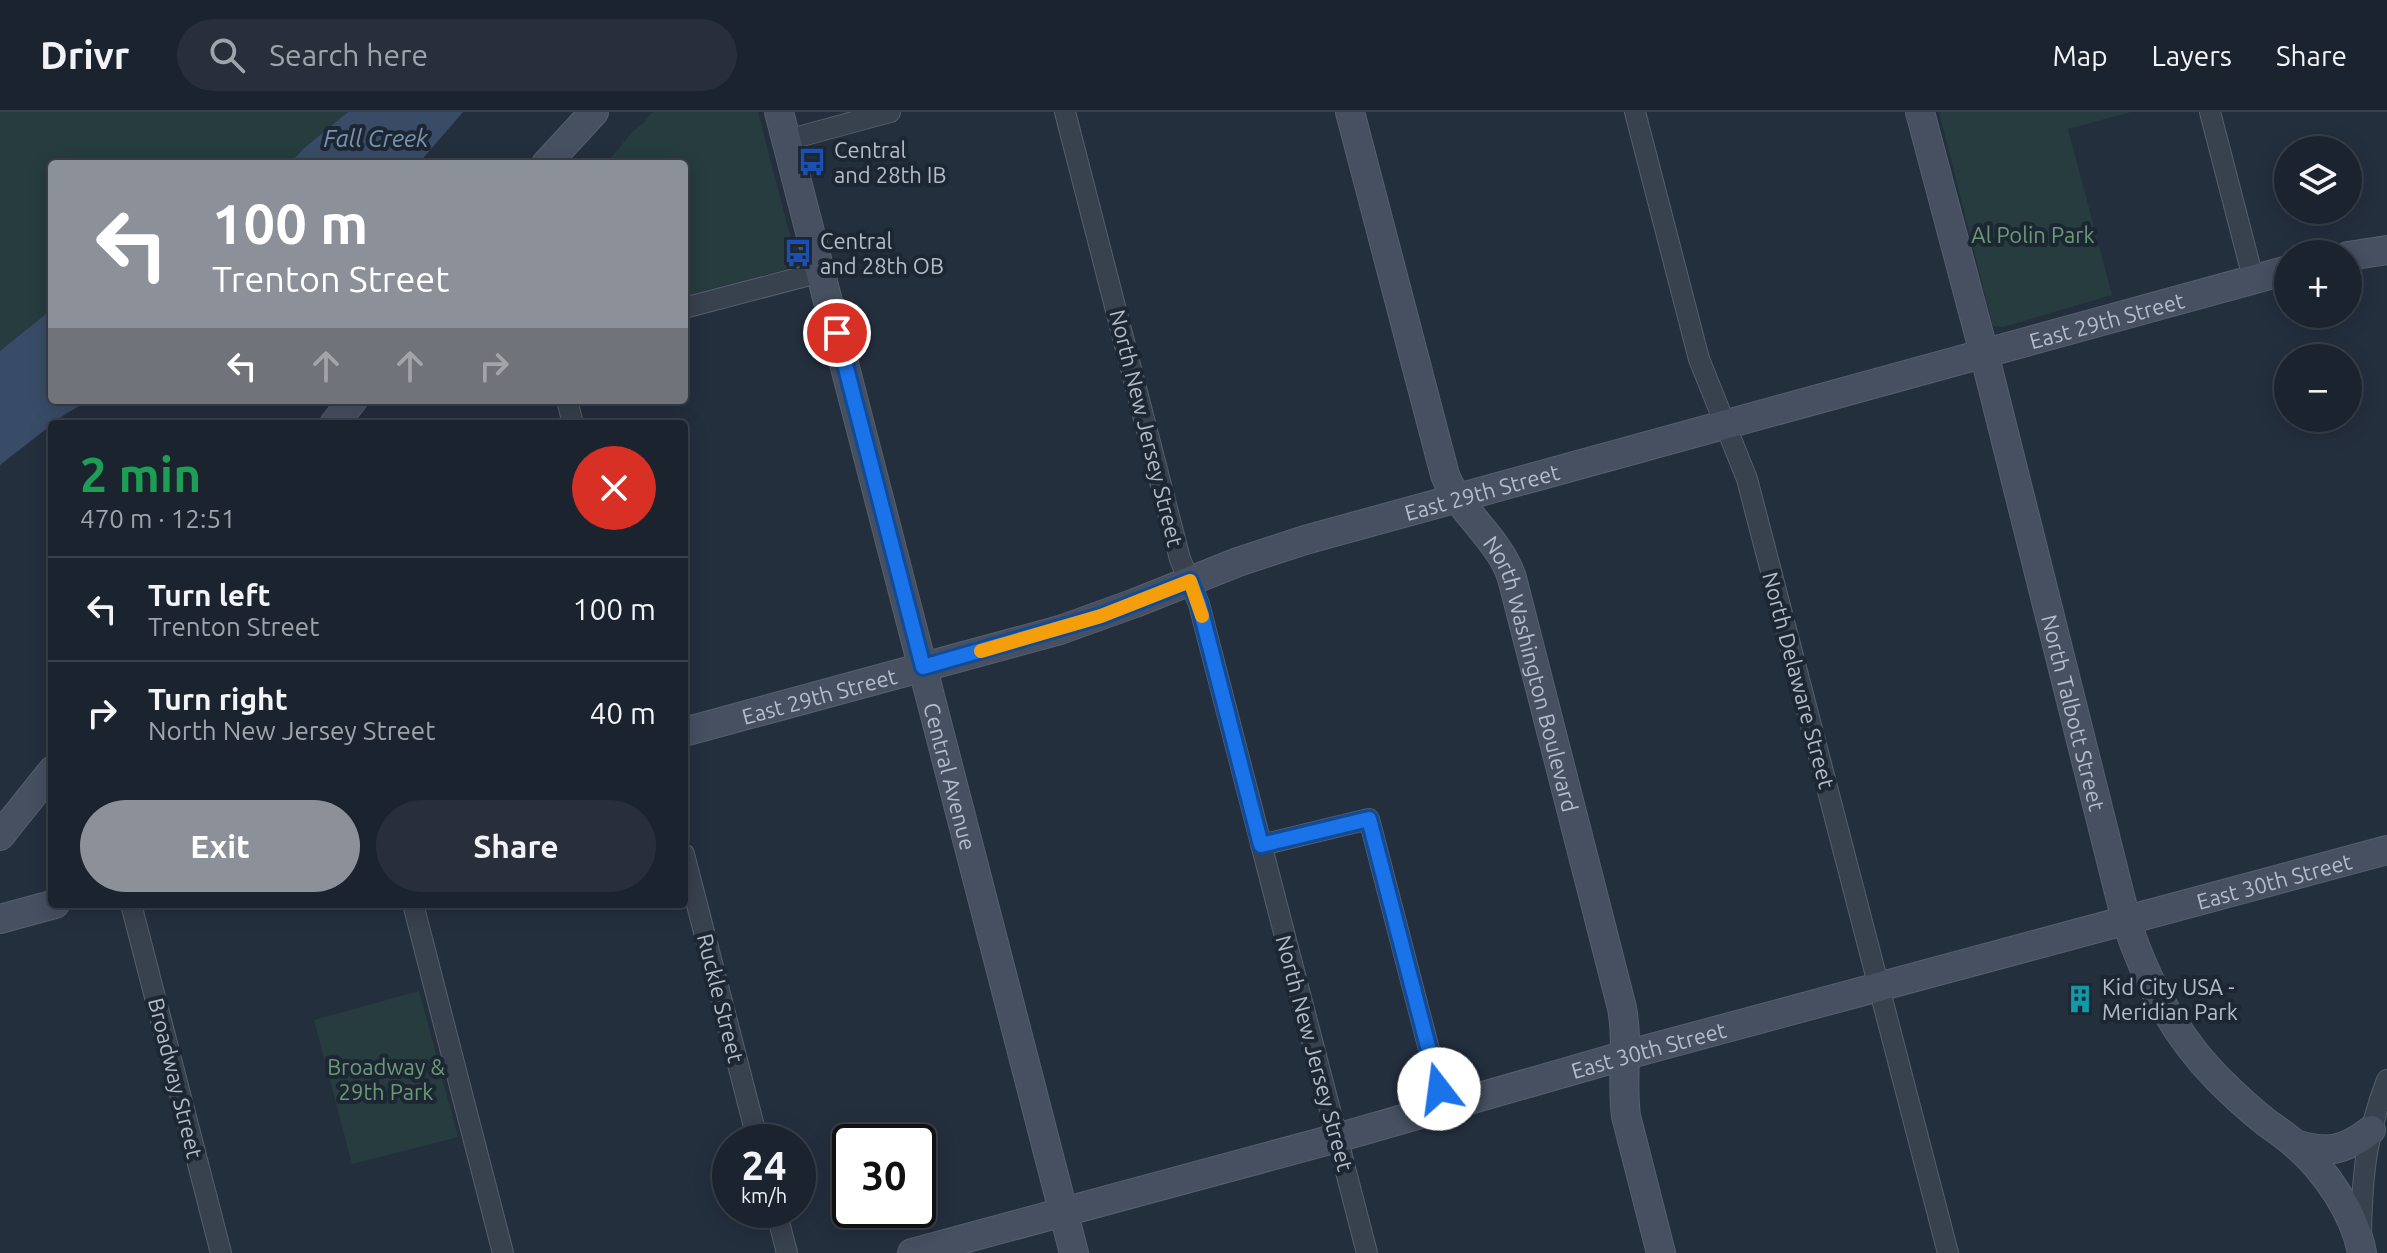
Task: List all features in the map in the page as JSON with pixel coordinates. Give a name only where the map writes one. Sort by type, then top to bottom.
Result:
[{"type":"main road","points":[[550,160],[594,112]]},
{"type":"main road","name":"Central Avenue","points":[[779,112],[1074,1253]]},
{"type":"main road","name":"North Washington Boulevard","points":[[1350,112],[1443,469],[1457,498],[1497,548],[1510,573],[1622,1008],[1627,1041],[1626,1116],[1661,1253]]},
{"type":"main road","name":"North Talbott Street","points":[[1920,112],[1984,353],[2126,920],[2152,985],[2188,1044],[2234,1095],[2310,1159],[2352,1223],[2361,1248]]},
{"type":"main road","points":[[2362,254],[2387,250]]},
{"type":"main road","name":"East 29th Street","points":[[688,731],[1101,616],[1276,549],[2274,273]]},
{"type":"main road","points":[[337,420],[350,404]]},
{"type":"main road","points":[[0,836],[48,776]]},
{"type":"main road","name":"East 30th Street","points":[[912,1253],[1337,1138],[1626,1055],[2387,850]]},
{"type":"main road","points":[[0,919],[48,906]]},
{"type":"main road","points":[[2295,1144],[2320,1150],[2341,1148],[2361,1139],[2371,1130]]},
{"type":"street","points":[[787,140],[890,112]]},
{"type":"street","name":"North New Jersey Street","points":[[1065,112],[1180,559],[1199,604],[1367,1253]]},
{"type":"street","name":"North Delaware Street","points":[[1635,112],[1699,359],[1747,479],[1948,1253]]},
{"type":"street","points":[[2210,112],[2253,278]]},
{"type":"street","points":[[688,307],[821,272]]},
{"type":"street","points":[[1261,845],[1369,819],[1444,1107]]},
{"type":"street","name":"Ruckle Street","points":[[688,870],[753,1124]]},
{"type":"street","name":"Broadway Street","points":[[132,908],[221,1253]]},
{"type":"street","points":[[414,908],[503,1253]]},
{"type":"street","points":[[2361,1248],[2362,1178],[2371,1130],[2387,1080]]},
{"type":"street","points":[[781,1228],[787,1253]]},
{"type":"green space","points":[[0,112],[348,112],[293,160],[48,160],[48,312],[0,351]]},
{"type":"green space","points":[[653,112],[758,112],[798,266],[688,295],[688,160],[609,160]]},
{"type":"green space","name":"Al Polin Park","points":[[1939,112],[2131,112],[2068,129],[2112,295],[2003,327],[1993,326]]},
{"type":"green space","name":"Broadway & 29th Park","points":[[419,991],[458,1137],[352,1164],[314,1020]]},
{"type":"water","name":"Fall Creek","points":[[348,112],[463,112],[421,160],[293,160]]},
{"type":"water","points":[[48,312],[48,404],[82,404],[58,420],[48,420],[48,428],[0,465],[0,351]]},
{"type":"slow traffic","points":[[981,651],[1060,630],[1190,581],[1202,616]]},
{"type":"place","name":"Central and 28th IB","points":[[812,162]]},
{"type":"place","name":"Central and 28th OB","points":[[798,253]]},
{"type":"place","name":"Kid City USA - Meridian Park","points":[[2080,999]]},
{"type":"route","points":[[837,333],[923,667],[1060,630],[1190,581],[1199,604],[1261,845],[1369,819],[1439,1089]]}]
